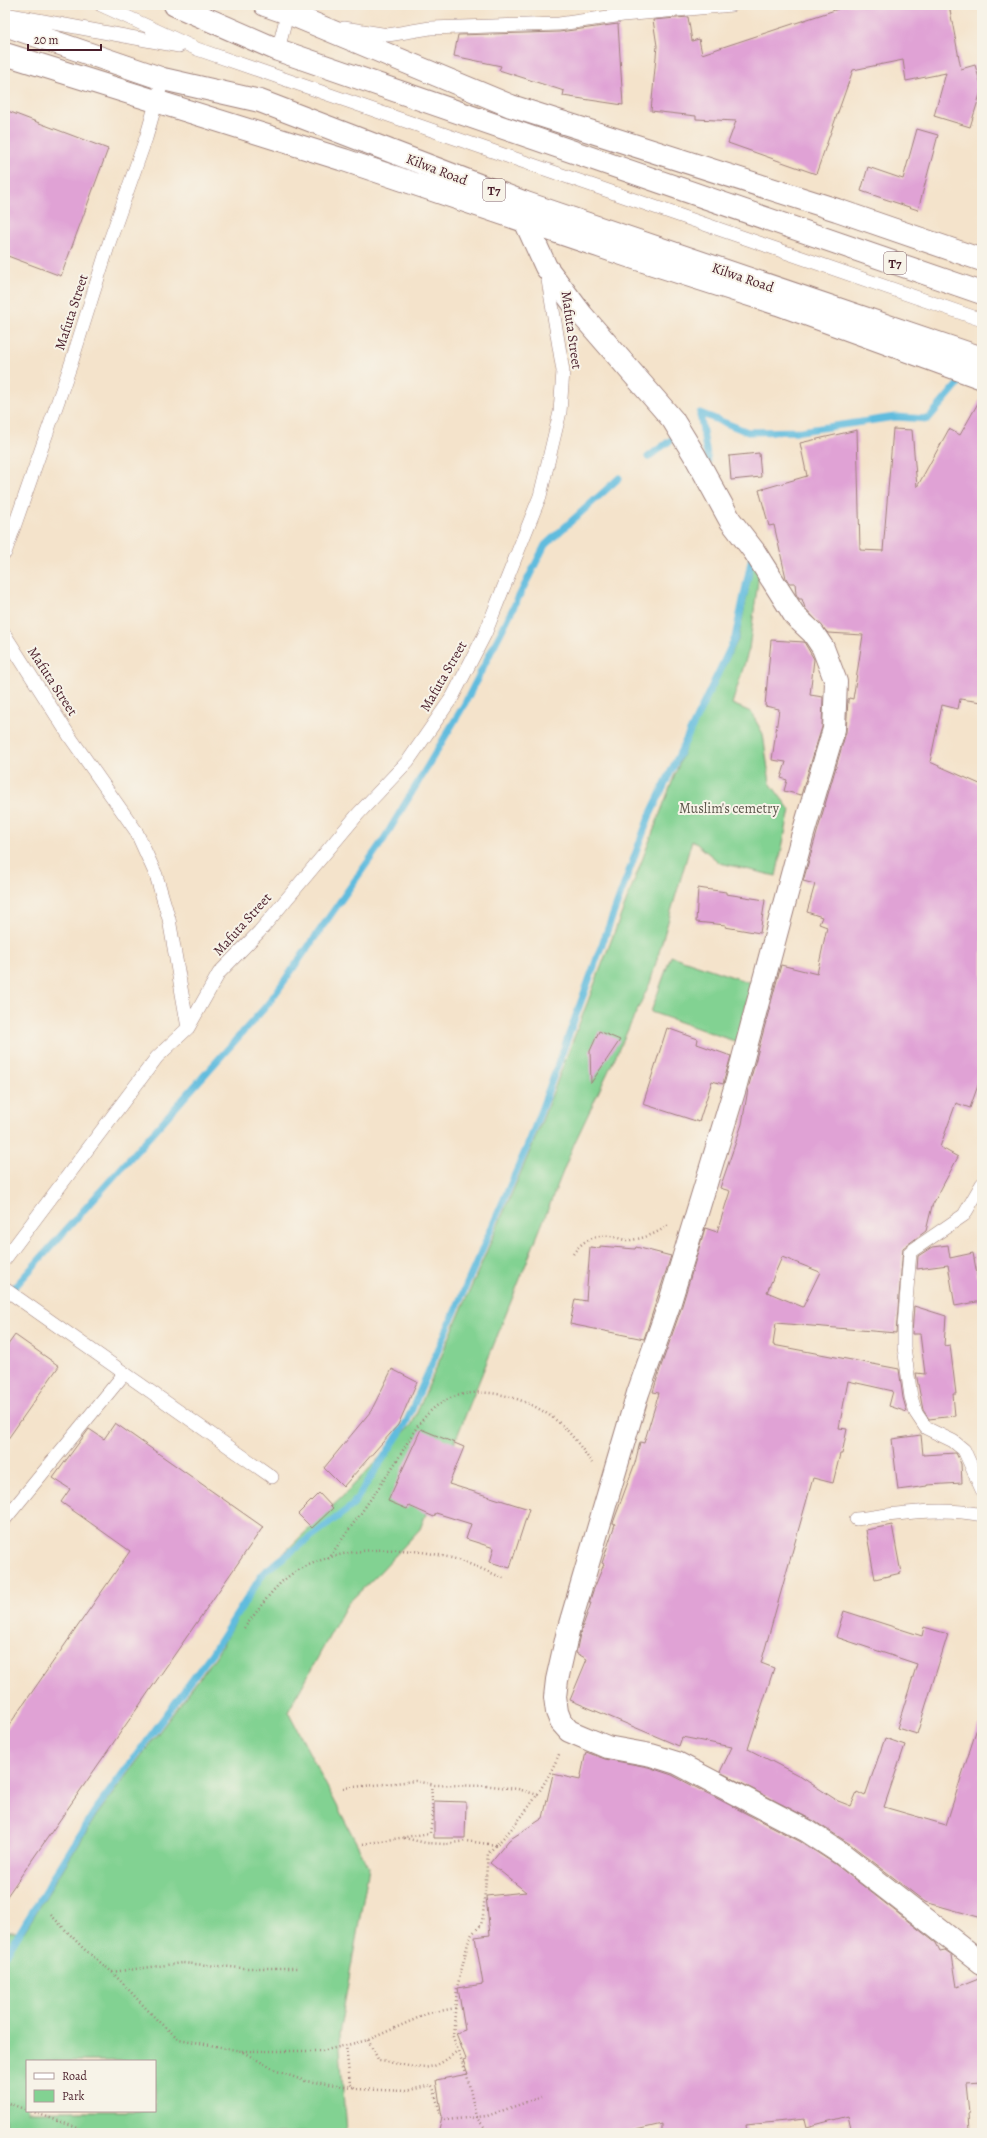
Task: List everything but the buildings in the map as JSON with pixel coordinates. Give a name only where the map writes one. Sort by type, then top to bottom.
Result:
[{"type":"main road","name":"T7","points":[[175,5],[278,50],[982,293]]},
{"type":"main road","points":[[265,5],[289,8],[511,106],[837,210],[982,260]]},
{"type":"main road","name":"Kilwa Road","points":[[5,25],[164,79],[260,101],[524,210],[982,358]]},
{"type":"main road","points":[[5,54],[344,160],[524,210],[628,256],[778,304],[982,378]]},
{"type":"main road","points":[[524,210],[546,266],[582,315],[673,420],[695,456],[730,520],[754,552],[795,616],[813,633],[823,648],[836,682],[834,729],[819,778],[735,1088],[610,1485],[568,1631],[557,1680],[555,1697],[556,1712],[561,1722],[569,1731],[607,1747],[651,1755],[677,1763],[807,1831],[842,1854],[982,1963]]},
{"type":"lane","points":[[101,5],[196,49],[982,320]]},
{"type":"lane","points":[[278,50],[289,8],[326,24],[356,31],[388,35],[430,28],[559,24],[624,15],[732,5]]},
{"type":"lane","points":[[5,14],[196,49]]},
{"type":"lane","name":"Mafuta Street","points":[[5,553],[69,371],[110,240],[164,79]]},
{"type":"lane","name":"Mafuta Street","points":[[5,1259],[157,1057],[188,1028],[219,973],[259,932],[358,814],[408,761],[453,696],[485,634],[540,496],[560,412],[563,371],[546,266]]},
{"type":"lane","name":"Mafuta Street","points":[[5,635],[70,737],[136,831],[156,875],[169,919],[188,1028]]},
{"type":"lane","points":[[982,1184],[964,1215],[910,1252],[904,1326],[911,1397],[916,1413],[926,1428],[953,1441],[964,1450],[982,1490]]},
{"type":"lane","points":[[5,1290],[272,1477]]},
{"type":"lane","points":[[5,1519],[124,1374]]},
{"type":"lane","points":[[856,1519],[932,1510],[966,1512],[982,1515]]},
{"type":"path","points":[[572,1254],[578,1246],[589,1238],[608,1236],[629,1240],[652,1235],[698,1208]]},
{"type":"path","points":[[328,1559],[380,1486],[421,1421],[434,1407],[453,1396],[478,1392],[503,1394],[538,1408],[558,1422],[610,1485]]},
{"type":"path","points":[[244,1628],[280,1584],[294,1572],[328,1559],[354,1553],[377,1550],[410,1550],[444,1556],[506,1579]]},
{"type":"path","points":[[489,2133],[476,2118],[467,2075],[453,2037],[457,1988],[468,1943],[472,1934],[481,1925],[488,1853],[508,1834],[538,1795],[569,1731]]},
{"type":"path","points":[[343,1788],[415,1781],[431,1784],[491,1786],[518,1789],[538,1795]]},
{"type":"path","points":[[363,1844],[427,1834],[431,1831],[431,1784]]},
{"type":"path","points":[[402,1838],[426,1843],[445,1844],[466,1841],[497,1845]]},
{"type":"path","points":[[51,1915],[84,1949],[112,1972],[158,2021],[180,2039],[241,2051],[322,2050],[368,2040],[429,2013],[456,2008]]},
{"type":"path","points":[[112,1972],[182,1963],[242,1968],[298,1968]]},
{"type":"path","points":[[368,2040],[379,2061],[423,2068],[433,2067],[446,2061],[457,2051]]},
{"type":"path","points":[[346,2045],[350,2084],[353,2087]]},
{"type":"path","points":[[241,2051],[277,2071],[304,2081],[353,2087],[356,2089],[406,2091],[431,2085],[443,2118],[450,2120],[476,2118],[503,2111],[541,2096]]},
{"type":"path","points":[[5,2102],[26,2110]]},
{"type":"path","points":[[33,2112],[91,2133]]},
{"type":"green space","name":"Muslim's cemetry","points":[[756,551],[761,558],[749,649],[732,704],[751,712],[763,734],[770,783],[790,810],[776,876],[720,863],[692,840],[650,983],[574,1144],[420,1529],[377,1575],[347,1604],[288,1712],[369,1867],[339,2034],[346,2133],[5,2133],[5,1932],[24,1932],[96,1816],[216,1656],[264,1572],[343,1496],[412,1424],[533,1144],[694,725],[738,640]]},
{"type":"green space","points":[[671,956],[751,983],[737,1042],[651,1012]]},
{"type":"waterway","points":[[700,416],[700,413],[748,432],[801,431],[895,417],[928,419],[964,377]]},
{"type":"waterway","points":[[700,413],[708,462]]},
{"type":"waterway","points":[[648,457],[671,440]]},
{"type":"waterway","points":[[5,1298],[268,1004],[384,839],[464,705],[545,545],[619,478]]},
{"type":"waterway","points":[[5,1956],[94,1812],[212,1653],[264,1572],[352,1506],[406,1423],[530,1140],[649,817],[735,638],[752,557]]}]
